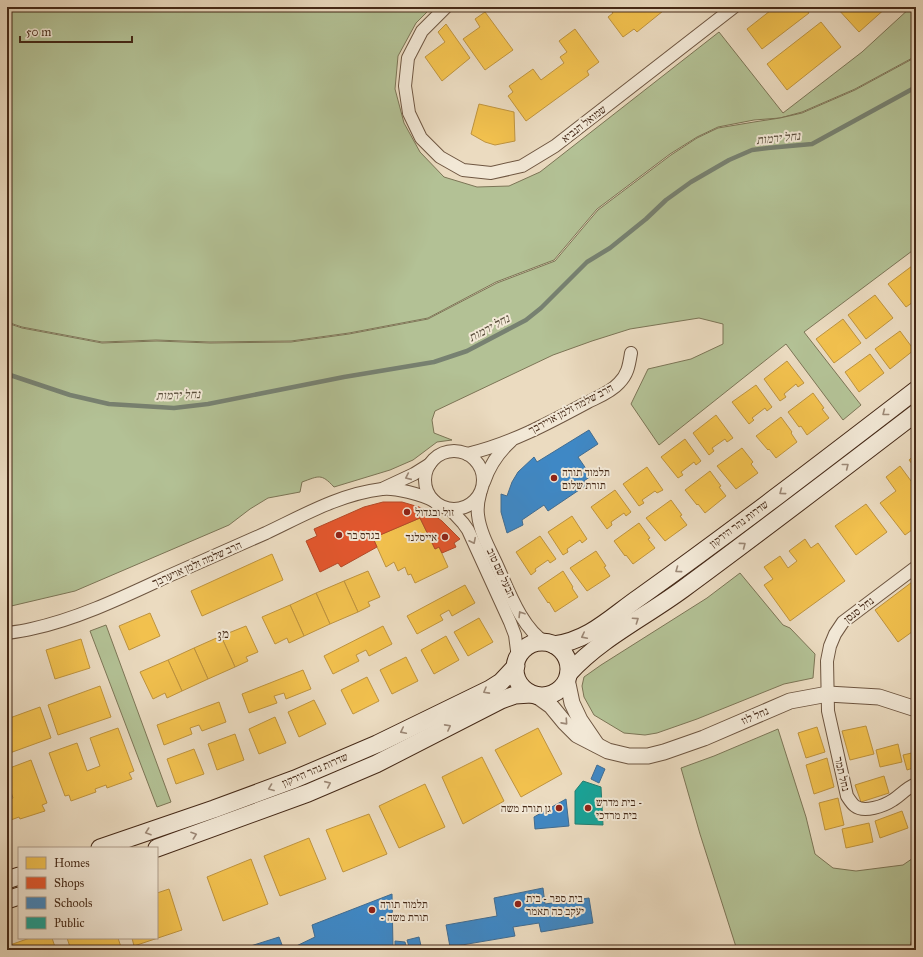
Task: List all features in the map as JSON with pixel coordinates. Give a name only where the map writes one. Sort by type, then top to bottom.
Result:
[{"type":"main road","name":"שדרות נהר הירקון","points":[[550,644],[575,641],[605,623],[718,540],[916,390]]},
{"type":"main road","name":"שדרות נהר הירקון","points":[[568,676],[584,657],[678,593],[723,560],[916,413]]},
{"type":"main road","points":[[538,643],[550,644],[561,650],[566,657],[569,665],[568,676],[562,688],[555,693],[547,696],[534,695],[524,689],[518,682],[516,674],[517,662],[523,651],[530,646],[538,643]]},
{"type":"main road","name":"שדרות נהר הירקון","points":[[103,847],[249,797],[377,744],[490,689],[501,682],[517,662]]},
{"type":"main road","name":"שדרות נהר הירקון","points":[[158,848],[219,827],[308,793],[376,764],[508,697],[534,695]]},
{"type":"main road","points":[[7,880],[18,876]]},
{"type":"main road","points":[[7,900],[18,896]]},
{"type":"street","name":"שמואל הנביא","points":[[446,7],[422,31],[408,58],[405,86],[409,113],[421,138],[440,157],[463,170],[491,174],[522,166],[555,146],[734,7]]},
{"type":"street","name":"הרב שלמה זלמן אויירבך","points":[[467,454],[492,448],[515,438],[604,394],[618,385],[627,374],[631,353]]},
{"type":"street","name":"הרב שלמה זלמן אויירבך","points":[[482,489],[488,471],[507,445],[515,438]]},
{"type":"street","points":[[384,488],[414,474],[431,463],[441,454],[449,451],[458,451],[467,454],[480,466],[483,475],[482,489],[475,500],[468,506],[459,509],[441,507],[428,494],[425,485],[426,472],[431,463]]},
{"type":"street","points":[[384,488],[418,494],[434,501]]},
{"type":"street","name":"הרב שלמה זלמן אויערבך","points":[[7,633],[30,629],[87,611],[144,588],[320,507],[352,495],[384,488]]},
{"type":"street","name":"הבעל שם טוב","points":[[482,489],[477,504],[477,511],[484,537],[516,606],[531,630],[550,644]]},
{"type":"street","name":"הבעל שם טוב","points":[[450,509],[468,530],[509,618],[515,635],[517,662]]},
{"type":"street","name":"נחל סנסן","points":[[828,694],[826,660],[835,634],[843,622],[916,567]]},
{"type":"street","points":[[568,676],[572,703],[580,720],[597,745]]},
{"type":"street","name":"נחל לוז","points":[[534,695],[551,706],[577,735],[608,751],[629,756],[648,756],[664,752],[704,738],[790,701],[828,694],[879,697],[916,709]]},
{"type":"street","name":"נחל תמר","points":[[828,694],[828,711],[847,796],[854,806],[862,810],[893,801],[909,786],[916,784]]},
{"type":"green space","points":[[7,7],[432,7],[416,23],[398,56],[395,89],[404,123],[420,152],[444,177],[477,187],[509,186],[540,172],[719,32],[783,113],[862,52],[911,7],[916,7],[916,56],[855,89],[802,112],[780,118],[754,120],[718,127],[697,137],[670,154],[597,209],[554,260],[496,282],[428,318],[349,333],[291,341],[210,342],[156,340],[102,342],[22,327],[7,322]]},
{"type":"green space","points":[[916,57],[916,248],[804,332],[861,405],[843,420],[786,344],[659,445],[631,404],[648,369],[691,359],[723,344],[723,324],[699,318],[630,329],[553,355],[435,411],[432,420],[434,433],[452,440],[437,442],[413,460],[390,470],[334,487],[326,479],[320,477],[302,482],[300,492],[268,498],[250,509],[229,525],[75,591],[7,607],[7,323],[22,328],[102,343],[157,341],[210,343],[291,342],[349,334],[428,319],[497,283],[555,261],[598,210],[671,155],[697,138],[718,128],[802,113],[855,90]]},
{"type":"green space","points":[[740,573],[783,625],[790,628],[815,654],[813,678],[784,684],[697,719],[657,733],[645,735],[624,733],[594,715],[584,697],[582,686],[584,677],[707,598]]},
{"type":"green space","points":[[106,625],[171,802],[157,807],[90,631]]},
{"type":"green space","points":[[778,729],[806,817],[815,854],[833,868],[856,871],[903,865],[916,856],[916,924],[909,950],[737,950],[700,834],[681,768]]},
{"type":"building: Homes","points":[[608,7],[663,7],[661,8],[663,11],[637,32],[634,29],[623,37],[608,17],[613,13]]},
{"type":"building: Homes","points":[[775,7],[805,7],[809,13],[762,49],[747,29]]},
{"type":"building: Homes","points":[[887,7],[859,32],[837,8]]},
{"type":"building: Homes","points":[[485,12],[513,50],[485,70],[463,39],[480,27],[475,19]]},
{"type":"building: Homes","points":[[821,22],[841,47],[787,90],[767,64]]},
{"type":"building: Homes","points":[[446,24],[470,58],[442,81],[425,57],[445,42],[438,32]]},
{"type":"building: Homes","points":[[575,29],[599,62],[587,71],[589,75],[526,121],[508,96],[513,92],[509,86],[533,69],[541,80],[564,63],[560,57],[567,52],[559,41]]},
{"type":"building: Homes","points":[[479,104],[514,112],[515,141],[495,145],[485,142],[471,134]]},
{"type":"building: Homes","points":[[916,263],[916,300],[906,307],[888,284]]},
{"type":"building: Homes","points":[[875,295],[893,318],[866,339],[848,315]]},
{"type":"building: Homes","points":[[843,319],[861,343],[834,363],[816,339]]},
{"type":"building: Homes","points":[[900,331],[914,350],[890,369],[875,349]]},
{"type":"building: Homes","points":[[870,354],[884,373],[859,392],[845,372]]},
{"type":"building: Homes","points":[[787,361],[804,383],[798,387],[796,384],[784,394],[786,397],[780,401],[764,379]]},
{"type":"building: Homes","points":[[756,385],[772,407],[767,411],[765,408],[752,418],[754,420],[749,424],[732,402]]},
{"type":"building: Homes","points":[[813,393],[829,418],[807,435],[788,412]]},
{"type":"building: Homes","points":[[716,415],[733,438],[727,442],[725,439],[712,448],[714,451],[709,455],[693,433]]},
{"type":"building: Homes","points":[[781,417],[797,442],[776,458],[756,436]]},
{"type":"building: Homes","points":[[685,439],[701,461],[696,465],[694,462],[681,472],[683,475],[678,478],[661,457]]},
{"type":"building: Homes","points":[[742,448],[753,462],[751,464],[758,473],[736,489],[717,466]]},
{"type":"building: Homes","points":[[916,454],[916,469],[909,460]]},
{"type":"building: Homes","points":[[900,466],[914,485],[916,484],[916,527],[905,535],[880,503],[896,491],[886,477]]},
{"type":"building: Homes","points":[[647,467],[663,490],[657,493],[655,491],[642,500],[644,503],[639,506],[623,484]]},
{"type":"building: Homes","points":[[710,471],[726,496],[705,513],[685,490]]},
{"type":"building: Homes","points":[[615,490],[631,512],[626,516],[624,513],[611,522],[612,525],[607,529],[591,507]]},
{"type":"building: Homes","points":[[671,500],[687,525],[665,541],[646,518]]},
{"type":"building: Homes","points":[[866,504],[887,532],[856,555],[835,526]]},
{"type":"building: Homes","points":[[572,516],[587,539],[582,543],[580,540],[567,549],[568,552],[563,555],[548,532]]},
{"type":"building: Homes","points":[[420,518],[435,549],[439,547],[448,567],[415,583],[411,574],[408,575],[405,567],[398,571],[394,562],[386,567],[373,538]]},
{"type":"building: Homes","points":[[639,523],[655,548],[633,564],[614,541]]},
{"type":"building: Homes","points":[[540,536],[556,559],[550,563],[548,560],[535,569],[536,571],[531,575],[516,552]]},
{"type":"building: Homes","points":[[805,539],[811,548],[818,543],[845,581],[790,621],[764,585],[773,579],[764,567],[780,556],[788,568],[797,561],[789,551]]},
{"type":"building: Homes","points":[[596,551],[606,566],[604,567],[610,576],[587,591],[570,568]]},
{"type":"building: Homes","points":[[272,554],[283,580],[202,616],[191,591]]},
{"type":"building: Homes","points":[[368,571],[380,597],[368,602],[370,606],[358,612],[344,581]]},
{"type":"building: Homes","points":[[563,571],[578,597],[555,612],[538,588]]},
{"type":"building: Homes","points":[[916,579],[916,629],[898,642],[875,610]]},
{"type":"building: Homes","points":[[344,581],[358,612],[330,624],[316,593]]},
{"type":"building: Homes","points":[[465,585],[475,603],[452,616],[449,610],[440,615],[443,620],[417,634],[407,616]]},
{"type":"building: Homes","points":[[316,593],[330,624],[304,636],[290,605]]},
{"type":"building: Homes","points":[[290,605],[304,636],[289,643],[287,638],[275,644],[262,617]]},
{"type":"building: Homes","points":[[150,613],[160,636],[129,650],[119,626]]},
{"type":"building: Homes","points":[[479,618],[493,642],[468,656],[454,632]]},
{"type":"building: Homes","points":[[246,626],[258,652],[246,657],[248,661],[235,667],[221,636]]},
{"type":"building: Homes","points":[[383,626],[392,644],[369,656],[366,650],[356,655],[359,661],[333,674],[324,656]]},
{"type":"building: Homes","points":[[221,636],[235,667],[208,679],[194,648]]},
{"type":"building: Homes","points":[[446,636],[459,660],[434,674],[421,650]]},
{"type":"building: Homes","points":[[81,639],[90,668],[55,679],[46,650]]},
{"type":"building: Homes","points":[[194,648],[208,679],[182,691],[168,660]]},
{"type":"building: Homes","points":[[406,657],[418,681],[392,694],[380,670]]},
{"type":"building: Homes","points":[[168,660],[182,691],[167,698],[165,693],[153,699],[140,672]]},
{"type":"building: Homes","points":[[7,661],[11,688],[7,688]]},
{"type":"building: Homes","points":[[303,670],[311,689],[286,699],[284,693],[274,696],[277,703],[249,713],[242,694]]},
{"type":"building: Homes","points":[[367,677],[379,701],[353,714],[341,690]]},
{"type":"building: Homes","points":[[100,686],[111,717],[58,735],[48,705]]},
{"type":"building: Homes","points":[[314,700],[326,724],[299,737],[288,712]]},
{"type":"building: Homes","points":[[219,702],[226,722],[202,731],[199,725],[190,728],[192,734],[164,745],[157,725]]},
{"type":"building: Homes","points":[[40,707],[51,738],[7,754],[7,719]]},
{"type":"building: Homes","points":[[275,717],[286,743],[259,754],[249,729]]},
{"type":"building: Homes","points":[[866,726],[874,754],[850,760],[842,731]]},
{"type":"building: Homes","points":[[817,727],[825,752],[806,758],[798,733]]},
{"type":"building: Homes","points":[[118,728],[134,771],[129,773],[132,779],[107,788],[106,785],[95,789],[96,792],[71,801],[69,795],[65,796],[49,753],[77,743],[87,771],[100,766],[90,738]]},
{"type":"building: Homes","points":[[538,728],[562,774],[521,797],[495,750]]},
{"type":"building: Homes","points":[[235,734],[244,760],[217,770],[208,744]]},
{"type":"building: Homes","points":[[898,744],[902,762],[880,767],[876,750]]},
{"type":"building: Homes","points":[[194,749],[204,774],[176,784],[167,759]]},
{"type":"building: Homes","points":[[916,752],[916,767],[907,770],[903,755]]},
{"type":"building: Homes","points":[[482,757],[504,801],[463,824],[442,777]]},
{"type":"building: Homes","points":[[827,758],[834,787],[814,794],[806,765]]},
{"type":"building: Homes","points":[[31,760],[47,803],[42,805],[45,811],[20,819],[19,817],[8,821],[9,823],[7,824],[7,800],[13,798],[7,781],[7,769]]},
{"type":"building: Homes","points":[[884,776],[889,793],[861,802],[855,785]]},
{"type":"building: Homes","points":[[425,784],[445,827],[399,848],[379,806]]},
{"type":"building: Homes","points":[[838,798],[844,825],[825,830],[819,803]]},
{"type":"building: Homes","points":[[916,803],[916,821],[912,804]]},
{"type":"building: Homes","points":[[902,811],[908,828],[880,838],[875,821]]},
{"type":"building: Homes","points":[[369,814],[387,854],[343,872],[326,830]]},
{"type":"building: Homes","points":[[869,823],[873,842],[846,848],[842,829]]},
{"type":"building: Homes","points":[[309,838],[326,879],[280,896],[264,856]]},
{"type":"building: Homes","points":[[251,859],[268,904],[223,921],[207,877]]},
{"type":"building: Homes","points":[[169,889],[182,930],[158,938],[158,893]]},
{"type":"building: Homes","points":[[27,939],[52,939],[56,950],[7,950],[7,946]]},
{"type":"building: Homes","points":[[67,939],[118,939],[122,950],[71,950]]},
{"type":"building: Homes","points":[[132,939],[155,939],[134,946]]},
{"type":"building: Shops","points":[[383,502],[402,502],[419,507],[432,514],[442,521],[460,539],[454,543],[456,547],[442,553],[439,547],[435,549],[420,518],[373,538],[377,547],[341,567],[338,563],[320,572],[306,541],[317,536],[314,529],[364,507]]},
{"type":"building: Schools","points":[[589,430],[598,444],[578,457],[591,476],[584,481],[585,486],[548,511],[544,505],[522,520],[523,525],[507,533],[501,512],[501,494],[507,496],[512,482],[518,472],[534,457],[537,462]]},
{"type":"building: Schools","points":[[597,765],[605,769],[599,783],[591,779]]},
{"type":"building: Schools","name":"גן תורת משה","points":[[566,799],[569,826],[535,829],[534,817]]},
{"type":"building: Schools","points":[[543,888],[545,904],[589,898],[593,923],[541,932],[539,923],[513,927],[515,936],[450,947],[446,925],[497,916],[494,898]]},
{"type":"building: Schools","name":"תלמוד תורה - תורת משה","points":[[392,894],[393,948],[360,950],[288,950],[315,937],[312,925]]},
{"type":"building: Schools","points":[[279,937],[284,950],[238,950]]},
{"type":"building: Schools","points":[[419,937],[422,950],[410,950],[407,940]]},
{"type":"building: Schools","points":[[395,941],[405,942],[407,950],[395,950]]},
{"type":"building: Public","name":"בית מדרש - בית מרדכי","points":[[583,781],[601,787],[603,825],[575,824],[575,791]]},
{"type":"waterway","name":"נחל ירמות","points":[[7,374],[70,395],[109,404],[174,408],[208,404],[344,377],[434,362],[467,351],[526,320],[541,308],[587,262],[610,248],[646,219],[666,200],[691,182],[729,160],[752,150],[812,144],[916,87]]},
{"type":"place","name":"תלמוד תורה תורת שלום","points":[[554,478]]},
{"type":"place","name":"זול ובגדול","points":[[407,512]]},
{"type":"place","name":"בגרס בר","points":[[339,535]]},
{"type":"place","name":"אייסלנד","points":[[445,537]]},
{"type":"place","name":"גן תורת משה","points":[[559,808]]},
{"type":"place","name":"בית מדרש - בית מרדכי","points":[[588,808]]},
{"type":"place","name":"בית ספר - בית יעקב כה תאמר","points":[[518,904]]},
{"type":"place","name":"תלמוד תורה - תורת משה","points":[[372,910]]},
{"type":"district","name":"מ3","points":[[223,634]]}]
